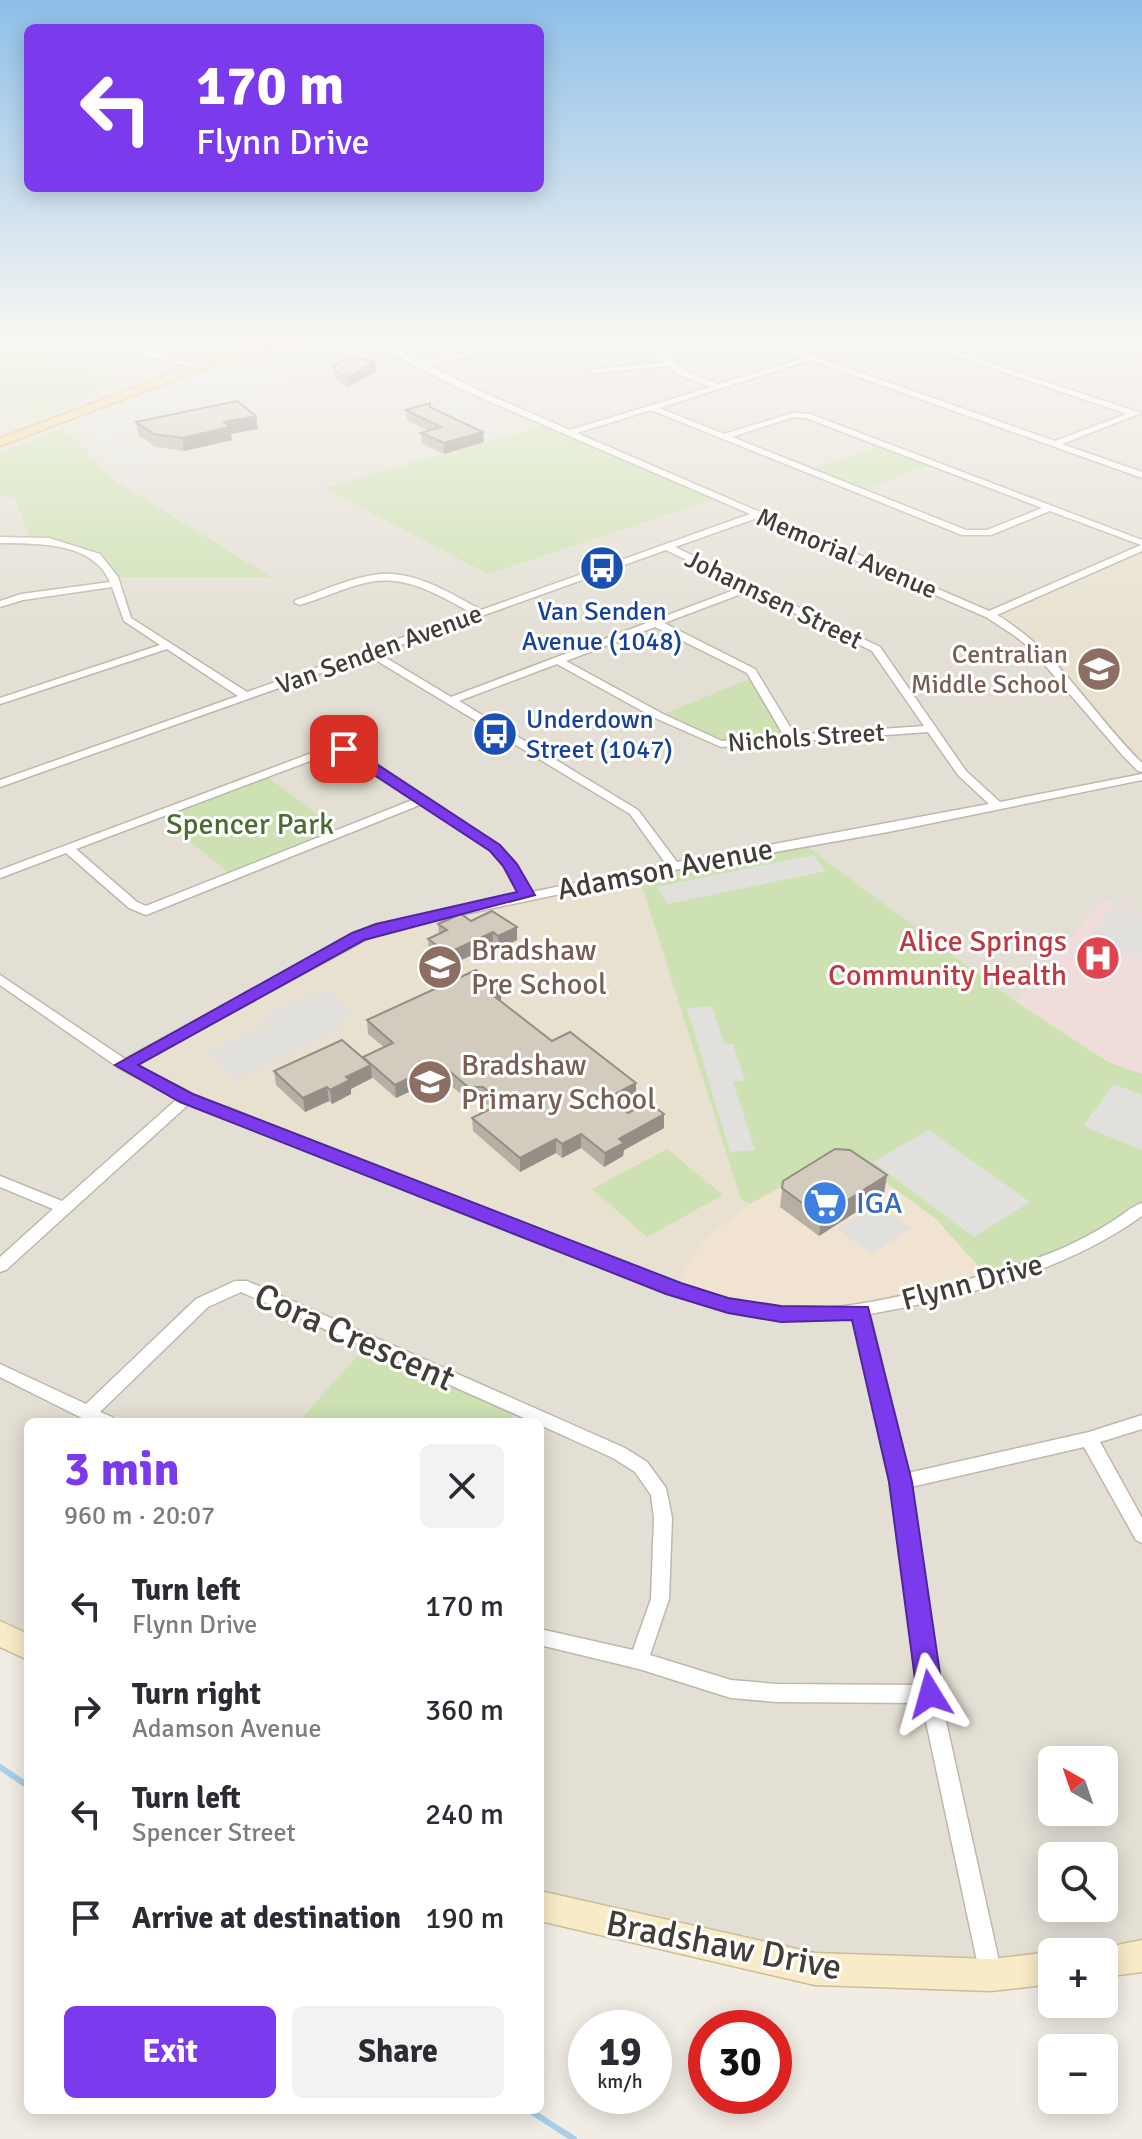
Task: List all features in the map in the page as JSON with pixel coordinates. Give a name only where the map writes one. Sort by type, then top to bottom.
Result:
[{"type":"street","name":"Memorial Avenue","points":[[586,440],[989,615],[1034,646],[1076,692],[1112,742],[1142,769]]},
{"type":"street","points":[[734,440],[965,533],[988,533],[1050,508]]},
{"type":"street","points":[[870,440],[1142,545]]},
{"type":"street","points":[[1043,440],[1142,475]]},
{"type":"street","points":[[1055,444],[1066,440]]},
{"type":"street","name":"Van Senden Avenue","points":[[0,784],[759,514]]},
{"type":"street","points":[[0,540],[49,541],[84,550],[106,565],[127,619],[247,697]]},
{"type":"street","points":[[989,615],[1142,545]]},
{"type":"street","name":"Johannsen Street","points":[[667,547],[876,649],[962,773],[996,805]]},
{"type":"street","points":[[381,577],[383,565]]},
{"type":"street","points":[[299,602],[381,577],[412,581],[438,590],[480,613]]},
{"type":"street","points":[[0,604],[21,597],[114,584]]},
{"type":"street","points":[[453,700],[748,588]]},
{"type":"street","points":[[658,624],[751,671],[790,737]]},
{"type":"street","points":[[0,701],[167,646]]},
{"type":"street","points":[[371,653],[634,812],[674,866]]},
{"type":"street","name":"Nichols Street","points":[[559,661],[711,742],[929,729]]},
{"type":"street","points":[[0,874],[333,748],[353,753],[495,848],[510,864],[527,895]]},
{"type":"street","name":"Adamson Avenue","points":[[124,1065],[367,932],[527,895],[1142,777]]},
{"type":"street","points":[[67,848],[133,905],[146,911],[423,800]]},
{"type":"street","name":"Flynn Drive","points":[[0,979],[124,1065],[187,1098],[687,1293],[728,1305],[781,1314],[861,1312],[1048,1262],[1090,1243],[1142,1208]]},
{"type":"street","points":[[0,1266],[187,1098]]},
{"type":"street","points":[[0,1181],[64,1208]]},
{"type":"street","name":"Cora Crescent","points":[[88,1413],[202,1303],[241,1285],[540,1418]]},
{"type":"street","points":[[861,1312],[901,1482],[930,1694],[991,1975]]},
{"type":"street","points":[[0,1370],[98,1418]]},
{"type":"street","name":"Cora Crescent","points":[[544,1420],[619,1453],[641,1467],[660,1493],[663,1518],[660,1599],[639,1660]]},
{"type":"street","points":[[901,1482],[1089,1439],[1142,1422]]},
{"type":"street","points":[[1089,1439],[1142,1535]]},
{"type":"street","points":[[0,1633],[24,1646]]},
{"type":"street","points":[[544,1638],[639,1660],[731,1689],[930,1694]]},
{"type":"street","name":"Bradshaw Drive","points":[[544,1907],[815,1969],[991,1975],[1038,1970]]},
{"type":"street","points":[[1118,1959],[1142,1956]]},
{"type":"shaded area","points":[[0,440],[1142,440],[1142,1956],[1118,1955],[1118,1938],[1038,1938],[1038,1968],[815,1969],[544,1907],[544,1418],[24,1418],[24,1646],[0,1633]]},
{"type":"shaded area","points":[[94,440],[118,440],[128,449],[149,445],[172,456],[137,464],[142,471],[128,477]]},
{"type":"shaded area","name":"Centralian Middle School","points":[[1142,548],[1142,769],[1034,646],[989,615]]},
{"type":"shaded area","points":[[813,855],[826,871],[668,904],[657,887]]},
{"type":"shaded area","name":"Bradshaw Primary School","points":[[638,873],[741,1199],[750,1204],[702,1241],[674,1288],[187,1098],[124,1065],[358,936]]},
{"type":"shaded area","name":"Alice Springs Community Health","points":[[1103,900],[1142,914],[1142,1074],[1108,1062],[1016,1002]]},
{"type":"shaded area","points":[[1115,906],[1142,916],[1142,958],[1085,940]]},
{"type":"shaded area","points":[[324,989],[352,1011],[338,1030],[235,1080],[206,1052],[267,1025],[260,1017]]},
{"type":"shaded area","points":[[712,1006],[724,1044],[733,1044],[745,1080],[733,1082],[755,1150],[730,1152],[687,1008]]},
{"type":"shaded area","points":[[1114,1084],[1142,1095],[1142,1150],[1083,1126]]},
{"type":"shaded area","points":[[929,1130],[1030,1202],[974,1237],[873,1162]]},
{"type":"shaded area","points":[[844,1152],[937,1219],[990,1279],[861,1312],[781,1314],[674,1288],[702,1241],[750,1204]]},
{"type":"shaded area","points":[[877,1204],[911,1228],[872,1254],[837,1229]]},
{"type":"green space","points":[[34,440],[76,440],[117,482],[271,577],[113,577],[84,550],[30,540],[15,498],[0,494],[0,453]]},
{"type":"green space","points":[[493,440],[584,440],[718,498],[488,574],[324,488]]},
{"type":"green space","points":[[882,445],[933,464],[861,490],[809,471]]},
{"type":"green space","points":[[757,676],[790,737],[721,744],[659,716]]},
{"type":"green space","name":"Spencer Park","points":[[262,773],[342,833],[234,877],[156,814]]},
{"type":"green space","points":[[802,843],[1016,1002],[1108,1062],[1142,1074],[1142,1208],[1090,1243],[990,1279],[936,1219],[844,1152],[750,1204],[741,1199],[638,873]]},
{"type":"green space","points":[[667,1149],[723,1195],[647,1237],[592,1189]]},
{"type":"green space","points":[[370,1342],[518,1409],[511,1418],[302,1418]]},
{"type":"building","points":[[492,911],[517,927],[498,936],[493,932],[448,953],[428,939],[447,930],[438,924],[461,914],[471,921]]},
{"type":"building","name":"Bradshaw Primary School","points":[[476,970],[501,988],[490,993],[552,1041],[570,1032],[636,1083],[608,1098],[628,1113],[648,1102],[664,1114],[619,1139],[624,1143],[605,1153],[581,1134],[562,1144],[556,1139],[520,1158],[472,1118],[502,1103],[483,1087],[468,1087],[440,1063],[395,1085],[363,1057],[393,1043],[367,1020]]},
{"type":"building","points":[[342,1040],[371,1065],[346,1077],[350,1080],[330,1090],[327,1087],[303,1098],[274,1071]]},
{"type":"building","points":[[835,1149],[850,1150],[887,1175],[821,1217],[782,1188],[783,1181]]},
{"type":"waterway","points":[[0,1767],[24,1783]]},
{"type":"waterway","points":[[535,2114],[574,2139]]},
{"type":"place","name":"Van Senden Avenue (1048)","points":[[602,568]]},
{"type":"place","name":"Centralian Middle School","points":[[1099,669]]},
{"type":"place","name":"Underdown Street (1047)","points":[[495,734]]},
{"type":"place","name":"Alice Springs Community Health","points":[[1098,958]]},
{"type":"place","name":"Bradshaw Pre School","points":[[440,967]]},
{"type":"place","name":"Bradshaw Primary School","points":[[430,1082]]},
{"type":"place","name":"IGA","points":[[825,1203]]},
{"type":"route","points":[[344,749],[495,848],[510,864],[527,895],[376,929],[358,936],[124,1065],[187,1098],[674,1288],[728,1305],[781,1314],[861,1312],[901,1482],[930,1694]]}]
